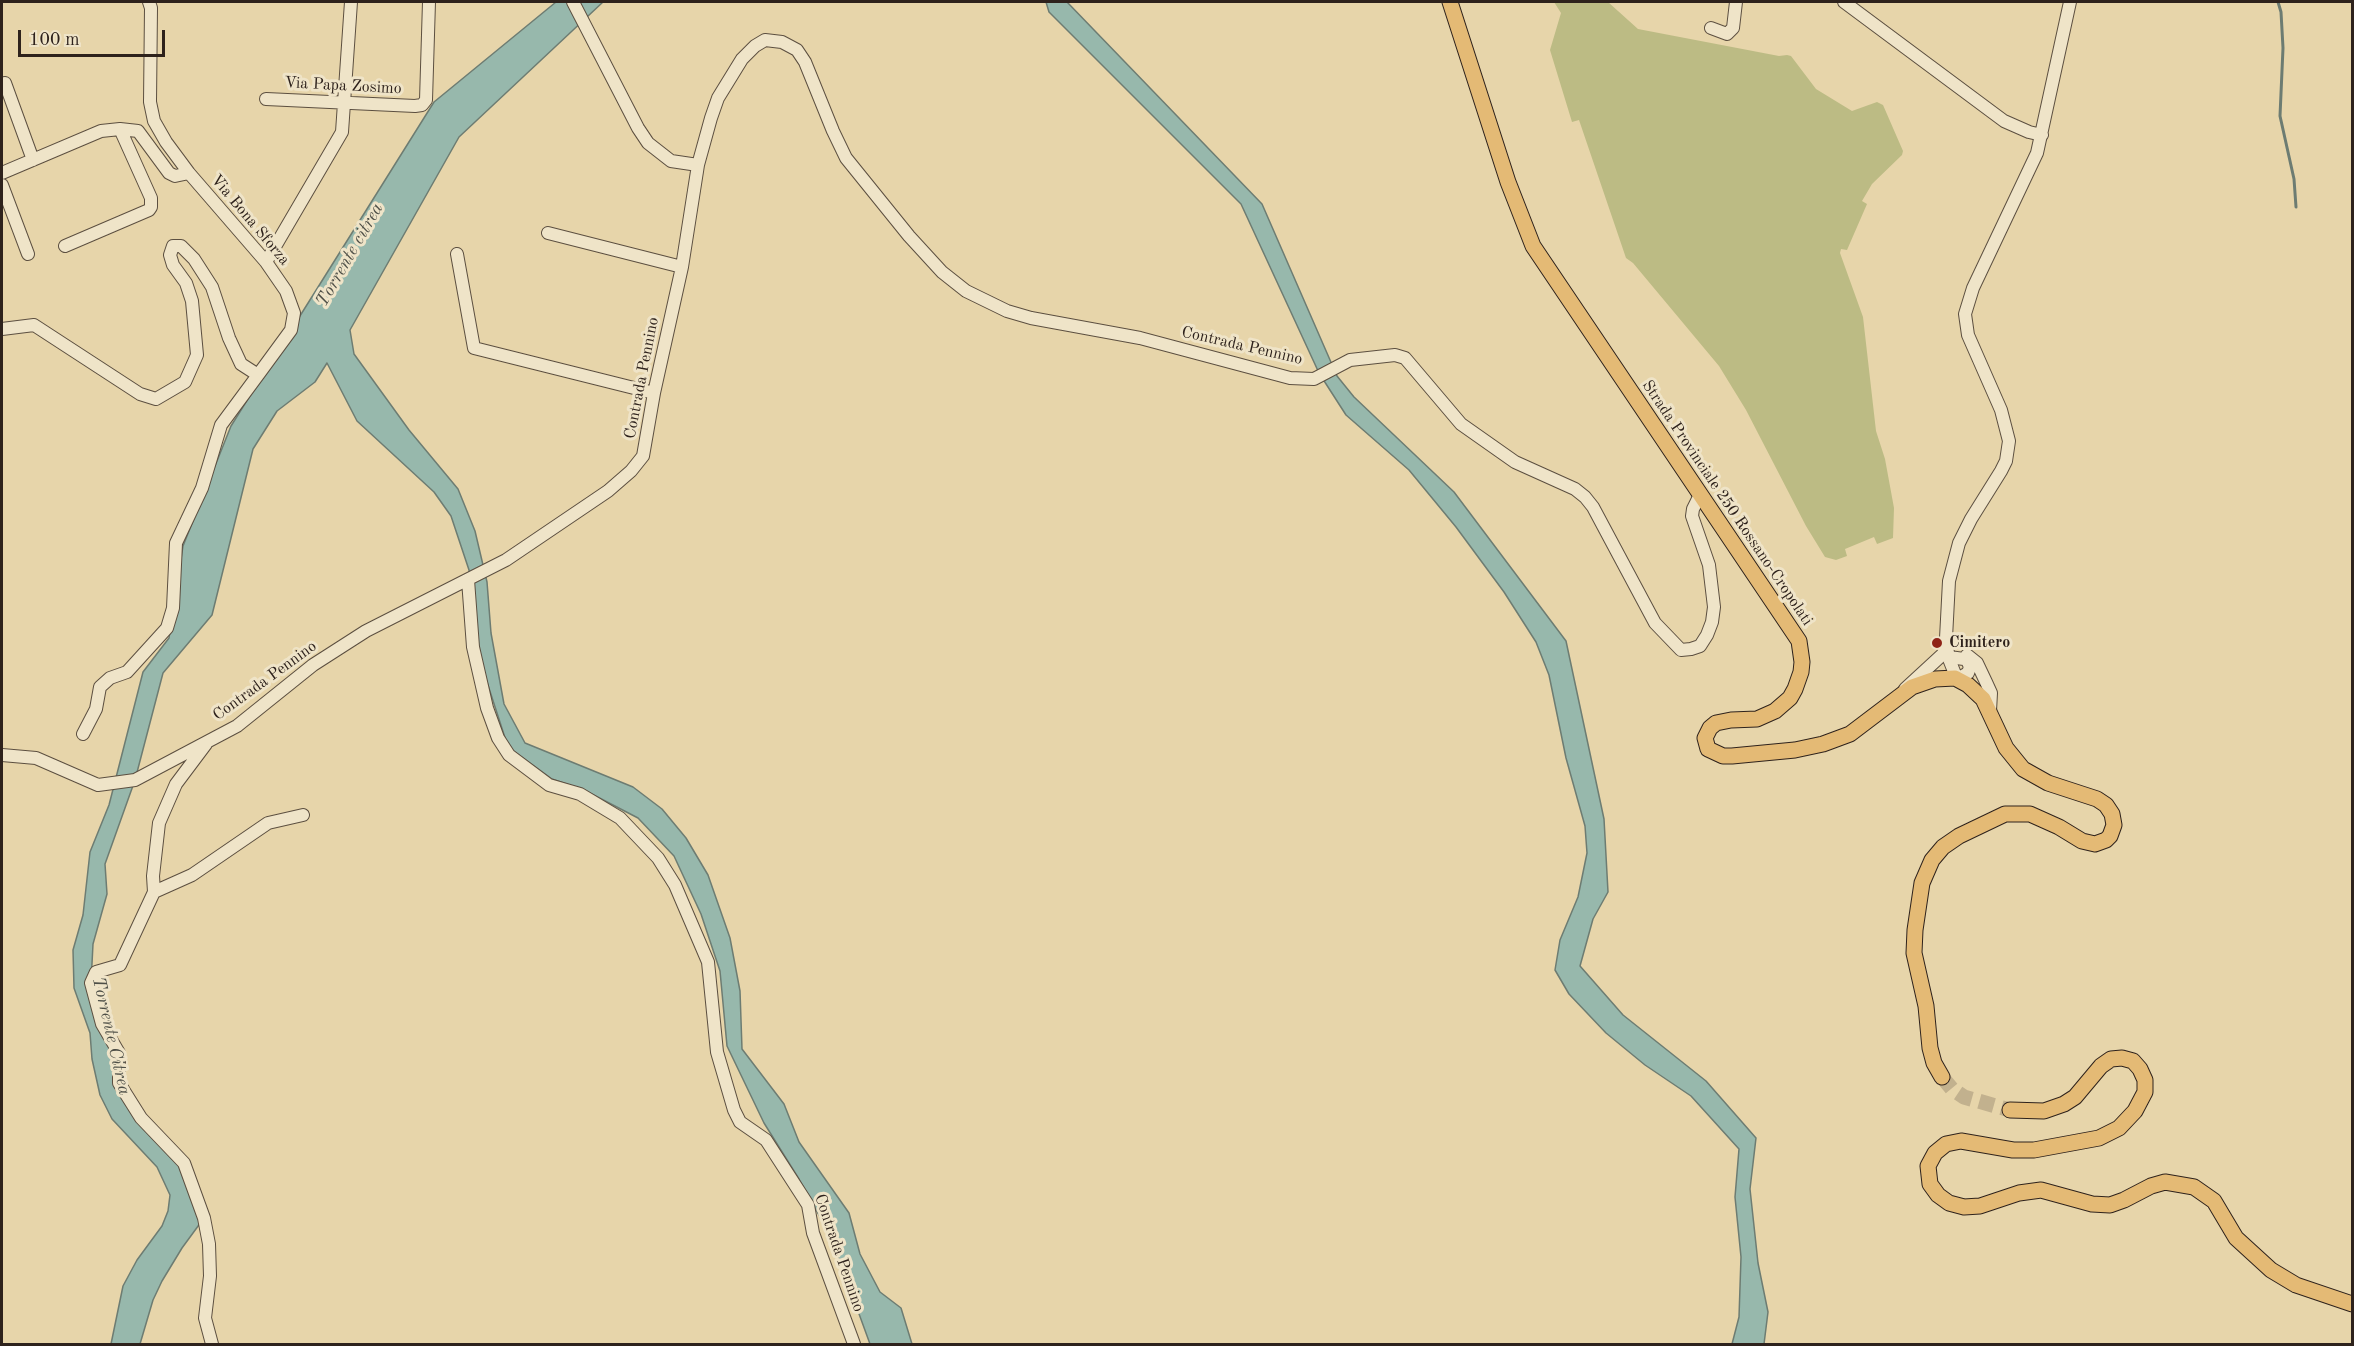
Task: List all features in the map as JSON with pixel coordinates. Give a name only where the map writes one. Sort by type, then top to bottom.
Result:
[{"type":"main road","name":"Strada Provinciale 250 Rossano-Cropolati","points":[[1450,2],[1508,182],[1533,246],[1799,641],[1801,672],[1796,689],[1790,698],[1775,711],[1757,719],[1716,723],[1710,728],[1705,738],[1708,749],[1723,756],[1732,756],[1795,750],[1823,744],[1857,729],[1901,695],[1927,680],[1941,677],[1958,679]]},
{"type":"main road","points":[[1942,1077],[1934,1063],[1930,1048],[1926,1006],[1914,953],[1922,883],[1932,860],[1943,847],[1959,836],[2005,814],[2030,814],[2059,827],[2082,841],[2095,844],[2106,840],[2114,825],[2110,810],[2102,802],[2048,783],[2023,769],[2006,748],[1990,711],[1978,693],[1958,679]]},
{"type":"main road","points":[[2010,1110],[2044,1111],[2064,1104],[2075,1097],[2101,1066],[2111,1059],[2122,1058],[2133,1061],[2145,1080],[2145,1092],[2135,1111],[2119,1128],[2098,1138],[2034,1150],[2013,1150],[1957,1141],[1942,1146],[1932,1157],[1928,1172],[1930,1184],[1943,1199],[1957,1206],[1971,1207],[2019,1193],[2041,1190],[2092,1204],[2110,1204],[2165,1182],[2194,1187],[2214,1201],[2236,1238],[2271,1270],[2296,1285],[2352,1304]]},
{"type":"street","name":"Via Bona Sforza","points":[[149,2],[151,8],[150,102],[154,121],[189,173],[266,262],[286,291],[294,313],[291,330],[258,375]]},
{"type":"street","points":[[266,262],[342,132],[351,2]]},
{"type":"street","name":"Via Papa Zosimo","points":[[266,99],[422,105],[426,100],[429,2]]},
{"type":"street","points":[[573,2],[648,143],[670,161],[698,165]]},
{"type":"street","points":[[1712,28],[1727,34],[1733,28],[1736,2]]},
{"type":"street","points":[[1844,2],[2004,121],[2042,135]]},
{"type":"street","points":[[1969,659],[1970,670],[1958,679],[1945,657],[1947,595],[1956,552],[1971,519],[2001,471],[2006,460],[2009,441],[2001,410],[1968,335],[1965,314],[1973,288],[2030,171],[2042,135],[2070,2]]},
{"type":"street","name":"Contrada Pennino","points":[[2,754],[36,758],[102,785],[135,780],[237,726],[313,665],[366,631],[487,570],[608,491],[631,471],[643,456],[654,393],[682,267],[698,165],[718,98],[742,59],[765,40],[782,42],[797,50],[805,62],[846,158],[922,250],[942,272],[966,291],[1007,311],[1031,318],[1140,338],[1290,378],[1314,378],[1350,360],[1395,355],[1405,358],[1461,424],[1515,462],[1575,489],[1593,507],[1655,623],[1681,650],[1700,646],[1712,622],[1714,607],[1710,565],[1692,516],[1698,499]]},
{"type":"street","points":[[2,84],[5,83],[33,160]]},
{"type":"street","points":[[2,173],[101,131],[120,129],[138,131],[169,173],[175,176],[189,173]]},
{"type":"street","points":[[65,246],[149,210],[151,207],[151,198],[120,129]]},
{"type":"street","points":[[2,185],[28,254]]},
{"type":"street","points":[[548,233],[682,267]]},
{"type":"street","points":[[2,330],[34,325],[140,394],[156,399],[185,382],[197,355],[192,302],[186,283],[173,266],[170,255],[173,246],[181,246],[194,259],[212,287],[229,338],[242,364],[258,375],[221,425],[202,488],[176,543],[173,608],[167,628],[127,672],[110,678],[99,687],[96,709],[83,734]]},
{"type":"street","points":[[457,254],[474,348],[654,393]]},
{"type":"street","name":"Contrada Pennino","points":[[468,580],[472,647],[487,708],[498,738],[509,755],[549,785],[580,794],[620,818],[658,858],[675,885],[708,962],[717,1052],[734,1110],[740,1122],[766,1140],[808,1205],[813,1233],[854,1344]]},
{"type":"street","points":[[1946,638],[1957,651],[1969,659],[1991,693],[1990,711]]},
{"type":"street","points":[[1901,695],[1910,683],[1945,657],[1969,659]]},
{"type":"street","name":"Contrada Pennino","points":[[208,741],[176,784],[159,823],[153,892],[120,965],[96,972],[91,983],[102,1024],[119,1053],[118,1083],[141,1118],[184,1163],[204,1218],[210,1276],[205,1318],[212,1344]]},
{"type":"street","points":[[153,892],[192,875],[268,823],[303,815]]},
{"type":"shaded area","points":[[1554,2],[1608,2],[1638,29],[1779,56],[1791,56],[1816,89],[1852,111],[1877,102],[1883,105],[1903,151],[1902,155],[1872,184],[1862,201],[1867,204],[1847,250],[1841,249],[1840,253],[1863,317],[1876,431],[1885,459],[1894,508],[1893,538],[1877,544],[1874,537],[1845,549],[1847,556],[1836,560],[1825,557],[1806,526],[1746,410],[1719,366],[1633,263],[1626,258],[1579,120],[1572,122],[1550,50],[1561,13]]},
{"type":"water","points":[[556,2],[603,2],[459,137],[350,330],[354,354],[409,430],[458,489],[475,531],[487,582],[491,633],[504,704],[525,743],[633,787],[662,809],[686,838],[708,875],[730,938],[740,991],[742,1049],[784,1104],[799,1142],[849,1213],[860,1254],[880,1292],[901,1308],[912,1344],[870,1344],[831,1237],[764,1123],[727,1046],[720,971],[701,914],[674,856],[638,818],[584,790],[552,779],[508,747],[486,679],[477,641],[469,570],[451,516],[434,492],[357,421],[327,363],[315,382],[277,411],[253,449],[212,615],[163,673],[135,780],[105,864],[107,894],[93,944],[91,983],[119,1053],[119,1083],[184,1163],[204,1218],[162,1281],[153,1300],[140,1344],[111,1344],[123,1286],[137,1260],[162,1226],[168,1211],[170,1195],[157,1167],[112,1119],[100,1095],[92,1059],[90,1033],[74,988],[73,950],[83,915],[90,852],[109,805],[143,672],[169,638],[183,546],[231,426],[434,102]]},
{"type":"water","points":[[1046,2],[1067,2],[1262,204],[1337,376],[1354,397],[1454,492],[1566,641],[1604,819],[1608,892],[1593,919],[1580,966],[1623,1015],[1706,1081],[1756,1138],[1750,1189],[1758,1263],[1768,1312],[1764,1344],[1732,1344],[1739,1317],[1741,1257],[1735,1197],[1739,1149],[1691,1096],[1645,1065],[1606,1033],[1569,994],[1555,970],[1560,940],[1578,897],[1587,853],[1585,826],[1566,758],[1549,675],[1536,642],[1504,592],[1456,527],[1409,470],[1346,415],[1319,373],[1241,204],[1049,12]]},
{"type":"waterway","points":[[2278,2],[2281,12],[2283,48],[2280,116],[2294,179],[2296,207]]},
{"type":"tunnel","points":[[1942,1077],[1952,1089],[1964,1097],[2010,1110]]},
{"type":"place","name":"Cimitero","points":[[1937,643]]},
{"type":"water label","name":"Torrente citrea","points":[[350,255]]},
{"type":"water label","name":"Torrente Citrea","points":[[111,1036]]}]
